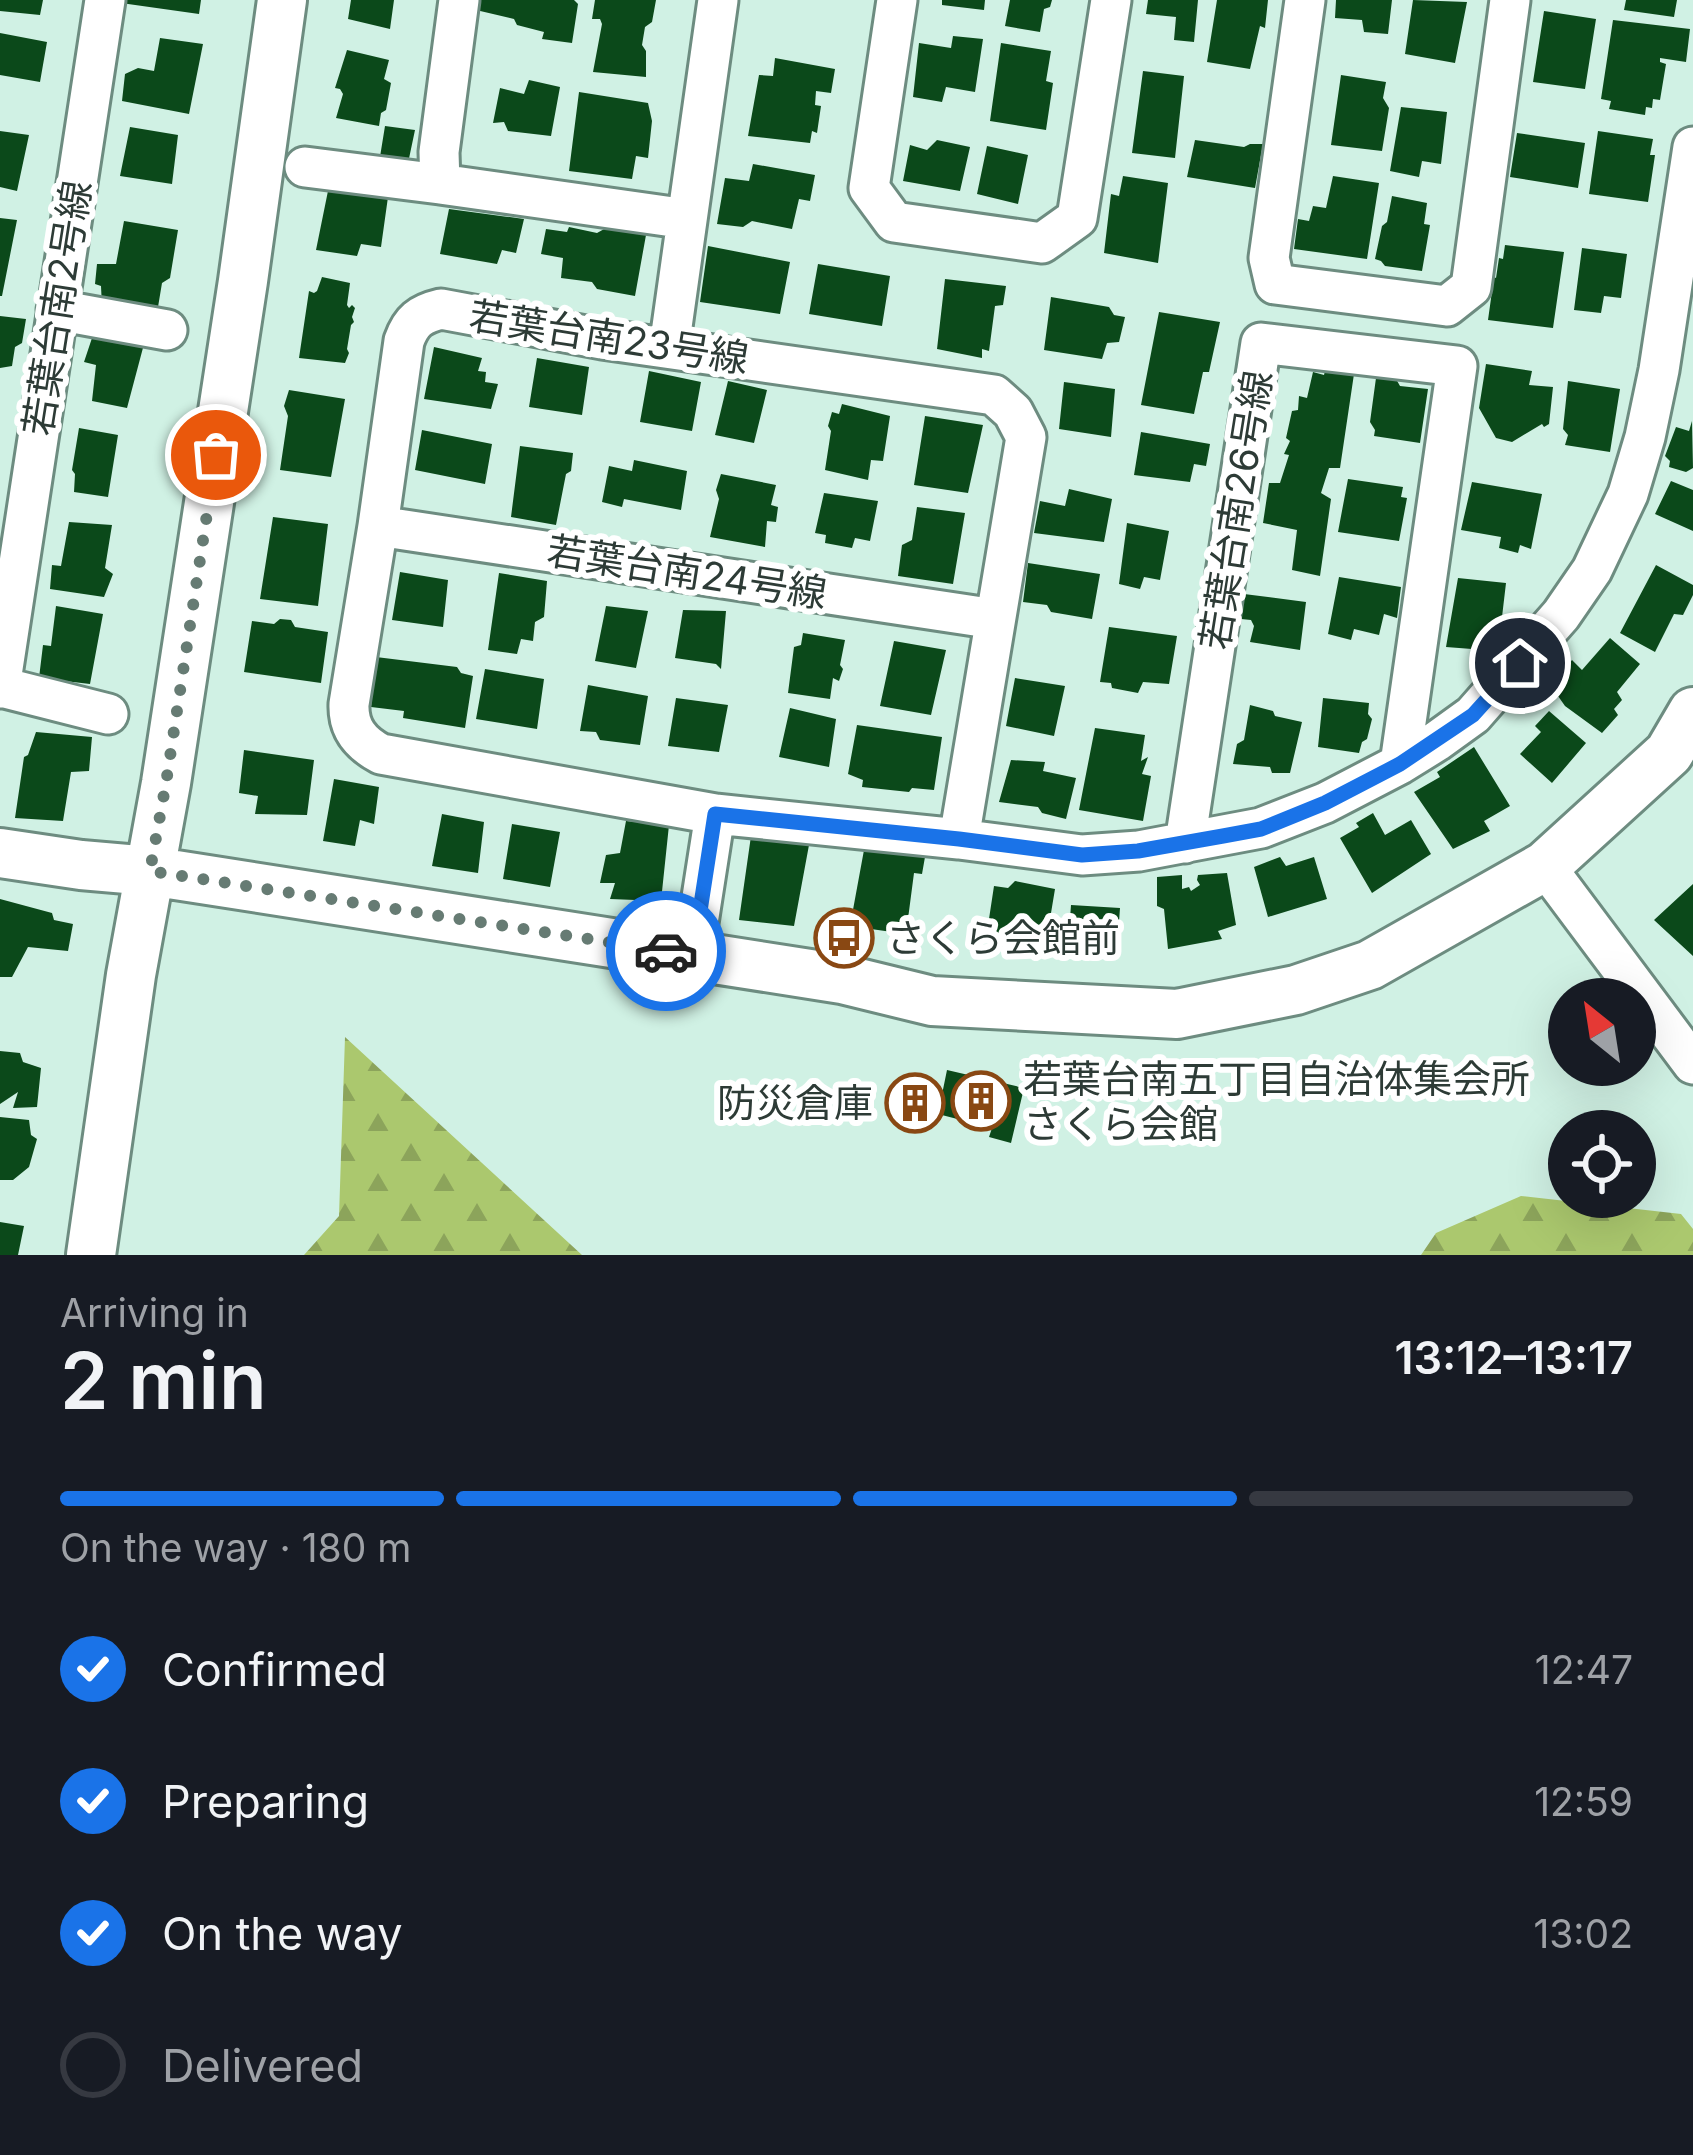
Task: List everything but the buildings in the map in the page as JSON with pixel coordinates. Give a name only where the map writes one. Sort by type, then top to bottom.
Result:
[{"type":"street","name":"若葉台南2号線","points":[[0,687],[105,0]]},
{"type":"street","points":[[91,1255],[131,975],[166,783],[243,281],[282,0]]},
{"type":"street","points":[[440,184],[439,152],[459,0]]},
{"type":"street","points":[[669,348],[718,0]]},
{"type":"street","points":[[897,0],[869,188],[894,223],[1042,243],[1077,218],[1111,0]]},
{"type":"street","points":[[1305,0],[1269,258],[1275,284],[1448,306],[1471,287],[1510,0]]},
{"type":"street","name":"若葉台南23号線","points":[[959,839],[1026,437],[1013,412],[994,395],[441,309],[417,318],[404,341],[349,704],[359,740],[381,754],[715,814],[1082,855],[1138,851],[1261,829],[1400,764],[1473,715],[1562,615],[1592,570],[1628,494],[1660,365],[1693,146]]},
{"type":"street","points":[[305,167],[687,219]]},
{"type":"street","points":[[57,310],[167,330]]},
{"type":"street","name":"若葉台南26号線","points":[[1185,842],[1261,343],[1457,366],[1400,764]]},
{"type":"street","name":"若葉台南24号線","points":[[379,526],[995,619]]},
{"type":"street","points":[[0,687],[109,714]]},
{"type":"street","points":[[0,853],[150,871],[842,979],[932,1001],[1177,1014],[1296,990],[1370,965],[1545,866],[1669,753],[1693,712]]},
{"type":"street","points":[[693,956],[715,814]]},
{"type":"street","points":[[1545,866],[1693,1064]]},
{"type":"green space","points":[[345,1037],[582,1255],[304,1255],[339,1216]]},
{"type":"green space","points":[[1521,1196],[1548,1199],[1548,1218],[1681,1214],[1693,1229],[1693,1255],[1421,1255],[1436,1233]]},
{"type":"way so far","points":[[216,455],[150,871],[666,951]]},
{"type":"place","name":"さくら会館前","points":[[844,938]]},
{"type":"place","name":"若葉台南五丁目自治体集会所 さくら会館","points":[[981,1101]]},
{"type":"place","name":"防災倉庫","points":[[915,1103]]},
{"type":"route","points":[[666,951],[693,956],[715,814],[1082,855],[1138,851],[1261,829],[1325,803],[1437,741],[1473,715],[1520,663]]}]
